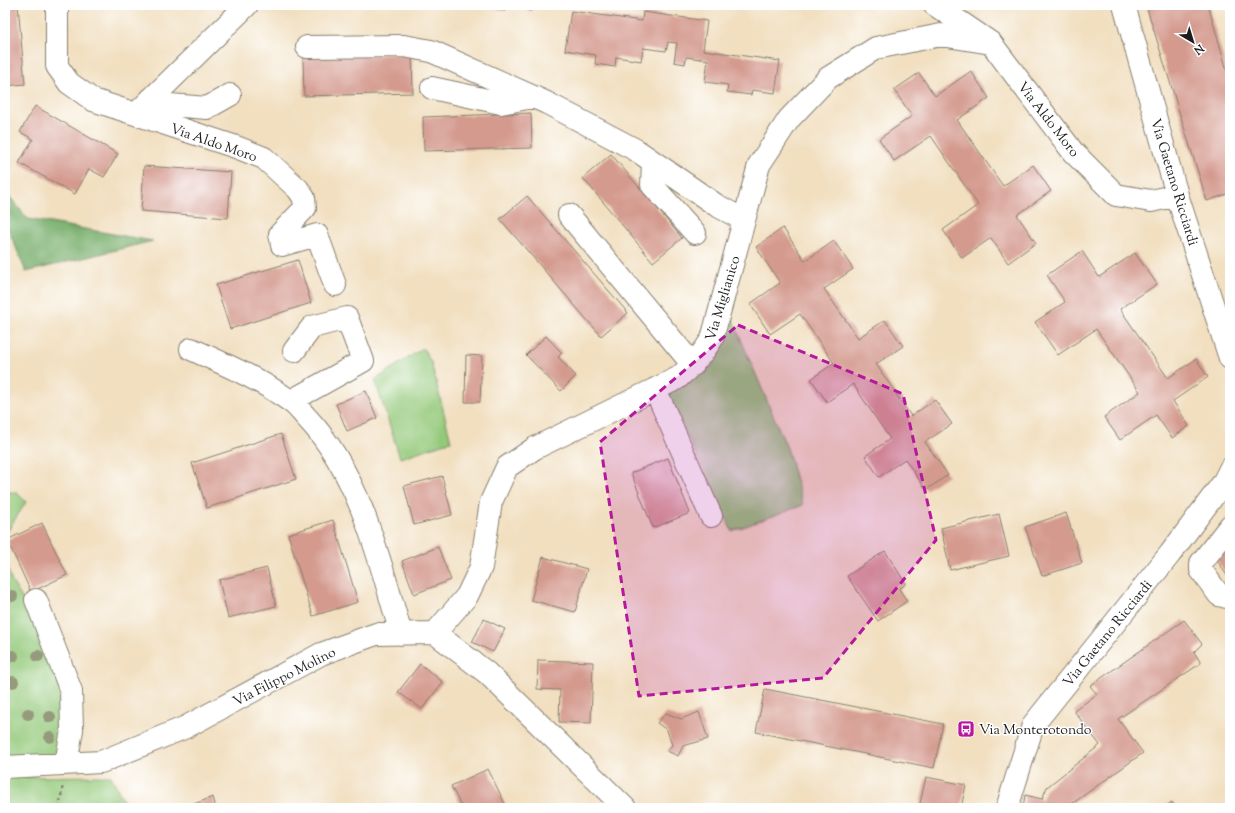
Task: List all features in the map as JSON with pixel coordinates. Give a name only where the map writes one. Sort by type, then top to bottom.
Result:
[{"type":"street","name":"Via Aldo Moro","points":[[57,5],[57,66],[69,83],[93,100],[236,147],[264,158],[298,189],[304,198],[305,208],[280,234],[282,245],[317,235],[335,285]]},
{"type":"street","points":[[136,114],[247,5]]},
{"type":"street","name":"Via Aldo Moro","points":[[935,5],[991,43],[1073,152],[1116,195],[1151,201],[1177,194]]},
{"type":"street","name":"Via Gaetano Ricciardi","points":[[1124,5],[1177,194],[1230,358]]},
{"type":"street","name":"Via Miglianico","points":[[435,633],[467,596],[481,567],[491,502],[507,467],[535,448],[678,378],[693,365],[712,339],[759,165],[788,119],[828,78],[876,48],[941,35],[991,43]]},
{"type":"street","points":[[307,47],[404,46],[430,51],[533,97],[636,150],[716,205],[744,220]]},
{"type":"street","points":[[432,88],[501,103],[533,97]]},
{"type":"street","points":[[151,99],[170,105],[208,108],[230,95]]},
{"type":"street","points":[[653,162],[652,185],[695,233]]},
{"type":"street","points":[[569,215],[693,365]]},
{"type":"street","points":[[291,401],[363,361],[347,318],[312,327],[294,351]]},
{"type":"street","points":[[191,348],[249,376],[291,401],[320,431],[343,469],[370,530],[401,634]]},
{"type":"street","points":[[655,389],[711,516]]},
{"type":"street","name":"Via Gaetano Ricciardi","points":[[1007,808],[1033,725],[1170,554],[1223,483],[1230,468]]},
{"type":"street","points":[[1230,526],[1200,563],[1201,570],[1219,595],[1230,595]]},
{"type":"street","points":[[36,600],[71,691],[72,730],[66,764]]},
{"type":"street","points":[[435,633],[487,673],[625,808]]},
{"type":"street","name":"Via Filippo Molino","points":[[5,767],[101,762],[186,727],[321,654],[376,634],[435,633]]},
{"type":"highlighted area","points":[[738,325],[903,394],[936,540],[823,678],[639,696],[600,442]]},
{"type":"green space","points":[[5,191],[28,219],[153,241],[26,272],[5,221]]},
{"type":"green space","points":[[731,316],[787,448],[803,505],[732,531],[667,393],[717,349]]},
{"type":"green space","points":[[423,348],[431,362],[451,441],[400,458],[375,380]]},
{"type":"green space","points":[[5,491],[17,493],[26,502],[5,535]]},
{"type":"green space","points":[[5,562],[12,582],[30,611],[67,698],[59,756],[5,759]]},
{"type":"green space","points":[[111,776],[127,808],[5,808],[5,777]]},
{"type":"building","points":[[5,5],[18,5],[25,84],[5,86]]},
{"type":"building","points":[[489,5],[507,5],[505,11]]},
{"type":"building","points":[[512,5],[532,5],[531,11]]},
{"type":"building","points":[[1146,5],[1208,5],[1230,81],[1230,193],[1207,201]]},
{"type":"building","points":[[571,11],[642,21],[643,12],[707,21],[703,50],[780,61],[775,93],[752,90],[751,95],[727,92],[728,85],[705,82],[708,60],[686,57],[685,64],[674,62],[677,43],[668,42],[666,51],[643,48],[641,61],[616,57],[615,67],[595,64],[596,55],[565,50]]},
{"type":"building","points":[[412,54],[413,93],[304,96],[303,57]]},
{"type":"building","points":[[971,71],[989,98],[957,120],[1003,186],[1033,165],[1051,191],[1017,215],[1036,243],[1008,263],[991,238],[962,258],[943,230],[978,205],[931,136],[894,161],[879,139],[912,116],[894,90],[919,73],[935,96]]},
{"type":"building","points":[[35,106],[118,154],[104,177],[89,169],[75,194],[19,163],[33,139],[20,132]]},
{"type":"building","points":[[531,113],[532,148],[424,151],[423,117]]},
{"type":"building","points":[[611,154],[682,238],[653,262],[583,178]]},
{"type":"building","points":[[144,166],[231,172],[228,218],[141,211]]},
{"type":"building","points":[[527,196],[628,313],[601,336],[500,219]]},
{"type":"building","points":[[783,228],[805,261],[834,241],[853,269],[824,289],[858,338],[885,320],[903,346],[876,364],[911,416],[935,400],[952,424],[925,442],[948,475],[926,490],[905,459],[879,477],[865,456],[890,439],[853,384],[827,402],[811,379],[834,363],[800,314],[770,334],[750,304],[780,283],[756,247]]},
{"type":"building","points":[[1082,251],[1099,277],[1135,253],[1157,284],[1120,309],[1168,378],[1196,359],[1208,377],[1173,401],[1189,426],[1172,438],[1156,415],[1120,440],[1104,417],[1140,392],[1096,329],[1058,355],[1035,322],[1065,302],[1047,275]]},
{"type":"building","points":[[298,260],[311,303],[230,329],[216,285]]},
{"type":"building","points":[[546,336],[562,353],[558,357],[576,376],[561,391],[526,355]]},
{"type":"building","points":[[466,355],[482,356],[480,402],[465,402]]},
{"type":"building","points":[[366,391],[377,418],[347,431],[336,404]]},
{"type":"building","points":[[281,434],[296,479],[207,508],[192,463]]},
{"type":"building","points":[[668,458],[690,513],[653,528],[631,473]]},
{"type":"building","points":[[442,476],[452,515],[414,525],[404,486]]},
{"type":"building","points":[[1066,513],[1082,563],[1042,576],[1025,527]]},
{"type":"building","points":[[999,514],[1009,556],[950,570],[941,528]]},
{"type":"building","points":[[333,520],[358,602],[313,616],[288,534]]},
{"type":"building","points":[[42,523],[67,575],[31,592],[7,540]]},
{"type":"building","points":[[1230,543],[1230,580],[1212,553]]},
{"type":"building","points":[[438,547],[451,580],[414,594],[402,561]]},
{"type":"building","points":[[885,551],[906,584],[899,589],[907,601],[878,621],[847,576]]},
{"type":"building","points":[[543,557],[587,569],[575,612],[531,600]]},
{"type":"building","points":[[267,568],[276,606],[228,618],[219,580]]},
{"type":"building","points":[[484,619],[505,629],[493,652],[472,642]]},
{"type":"building","points":[[1184,620],[1202,644],[1194,652],[1201,663],[1118,719],[1143,753],[1073,803],[1072,808],[1023,808],[1025,795],[1042,799],[1047,787],[1100,745],[1074,711],[1097,694],[1090,686]]},
{"type":"building","points":[[538,660],[593,662],[591,723],[559,722],[560,690],[537,689]]},
{"type":"building","points":[[420,664],[443,682],[422,709],[398,692]]},
{"type":"building","points":[[765,689],[943,724],[934,768],[756,732]]},
{"type":"building","points":[[699,712],[708,739],[683,746],[678,756],[667,751],[672,745],[667,730],[657,723],[666,713],[681,719]]},
{"type":"building","points":[[488,769],[507,808],[462,808],[451,786]]},
{"type":"building","points":[[926,777],[966,785],[961,808],[919,808]]},
{"type":"building","points":[[213,797],[216,808],[183,808]]},
{"type":"building","points":[[1172,802],[1176,808],[1163,808]]},
{"type":"place","name":"Via Monterotondo","points":[[966,729]]}]
